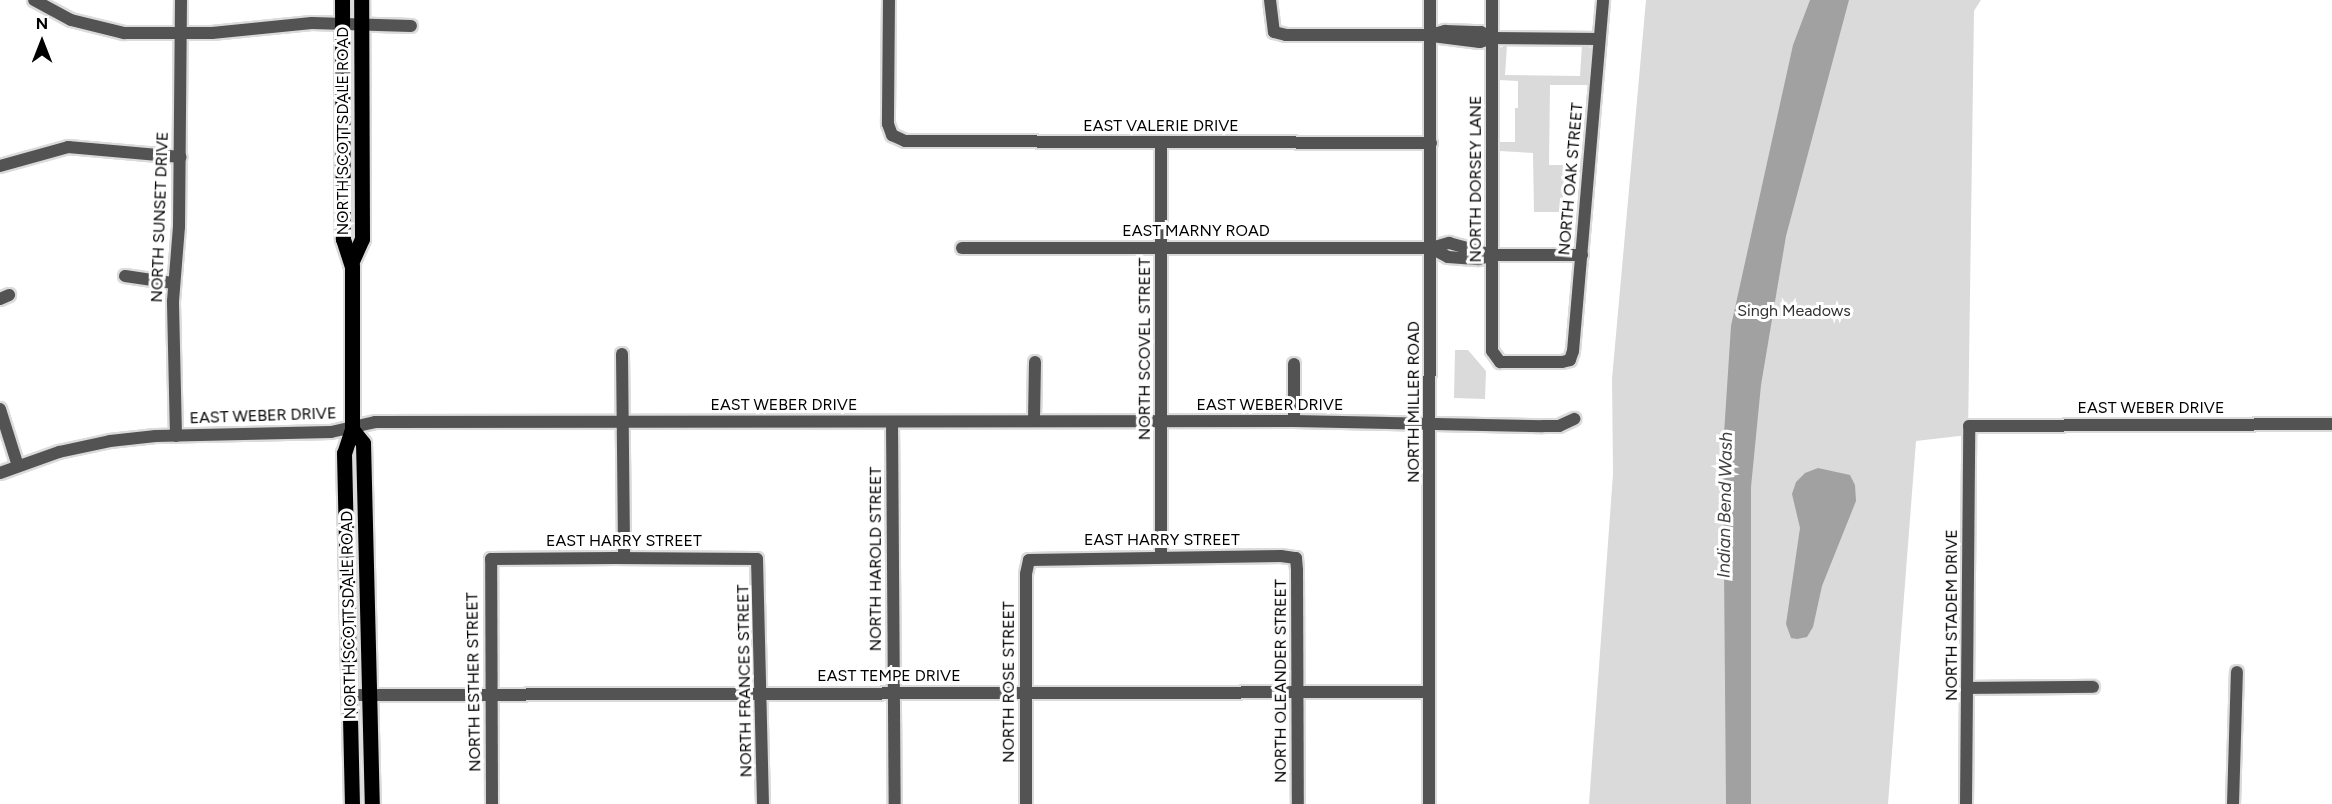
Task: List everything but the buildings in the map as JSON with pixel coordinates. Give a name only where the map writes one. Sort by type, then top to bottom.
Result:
[{"type":"main road","name":"NORTH SCOTTSDALE ROAD","points":[[342,0],[343,238],[351,261],[352,429],[344,453],[352,804]]},
{"type":"main road","name":"NORTH SCOTTSDALE ROAD","points":[[351,261],[362,239],[362,0]]},
{"type":"main road","name":"NORTH SCOTTSDALE ROAD","points":[[352,429],[363,443],[372,804]]},
{"type":"street","points":[[34,0],[52,12],[94,28],[181,34],[342,23],[411,26]]},
{"type":"street","name":"NORTH SUNSET DRIVE","points":[[176,436],[173,283],[181,157],[181,0]]},
{"type":"street","name":"EAST VALERIE DRIVE","points":[[889,0],[888,124],[892,135],[905,141],[1431,143]]},
{"type":"street","points":[[1270,0],[1274,32],[1599,39]]},
{"type":"street","name":"NORTH MILLER ROAD","points":[[1429,804],[1430,0]]},
{"type":"street","name":"NORTH DORSEY LANE","points":[[1492,0],[1494,358]]},
{"type":"street","name":"NORTH OAK STREET","points":[[1494,358],[1500,362],[1570,360],[1582,255],[1603,0]]},
{"type":"street","name":"NORTH SCOVEL STREET","points":[[1161,142],[1161,556]]},
{"type":"street","points":[[0,166],[77,146],[135,155],[181,157]]},
{"type":"street","name":"EAST MARNY ROAD","points":[[962,248],[1431,248],[1449,243],[1466,253],[1582,255]]},
{"type":"street","points":[[125,276],[173,283]]},
{"type":"street","points":[[622,354],[624,558]]},
{"type":"street","points":[[1034,420],[1035,362]]},
{"type":"street","points":[[1294,364],[1294,421]]},
{"type":"street","points":[[0,409],[18,466]]},
{"type":"street","name":"EAST WEBER DRIVE","points":[[0,473],[93,445],[176,436],[331,432],[375,422],[1034,420],[1430,422],[1559,426],[1574,419]]},
{"type":"street","name":"NORTH HAROLD STREET","points":[[892,422],[895,804]]},
{"type":"street","name":"EAST WEBER DRIVE","points":[[1969,426],[2332,424]]},
{"type":"street","name":"NORTH STADEM DRIVE","points":[[1966,804],[1969,426]]},
{"type":"street","name":"EAST HARRY STREET","points":[[1029,560],[1161,556],[1296,558]]},
{"type":"street","name":"NORTH OLEANDER STREET","points":[[1296,558],[1298,804]]},
{"type":"street","name":"EAST HARRY STREET","points":[[491,559],[757,559]]},
{"type":"street","name":"NORTH ESTHER STREET","points":[[491,559],[492,804]]},
{"type":"street","name":"NORTH FRANCES STREET","points":[[757,559],[763,804]]},
{"type":"street","name":"NORTH ROSE STREET","points":[[1026,804],[1026,574],[1029,560]]},
{"type":"street","points":[[2234,804],[2237,672]]},
{"type":"street","points":[[1968,688],[2093,687]]},
{"type":"street","name":"EAST TEMPE DRIVE","points":[[349,694],[1429,692]]},
{"type":"green space","name":"Singh Meadows","points":[[1646,0],[1981,0],[1974,11],[1968,435],[1916,441],[1888,804],[1589,804],[1613,474],[1612,379]]},
{"type":"green space","points":[[1582,44],[1591,48],[1589,85],[1550,85],[1549,165],[1577,165],[1577,158],[1582,158],[1581,173],[1564,173],[1562,212],[1534,212],[1533,153],[1499,151],[1499,142],[1515,142],[1518,81],[1499,80],[1499,48],[1507,45],[1505,75],[1580,76]]},
{"type":"green space","points":[[1455,350],[1468,350],[1486,371],[1485,399],[1454,398]]},
{"type":"water","name":"Indian Bend Wash","points":[[1810,0],[1849,0],[1786,236],[1761,385],[1751,487],[1751,804],[1726,804],[1723,449],[1731,326],[1793,45]]},
{"type":"water","points":[[1818,468],[1850,475],[1855,485],[1856,501],[1822,586],[1813,627],[1807,637],[1797,639],[1791,638],[1786,624],[1800,528],[1792,494],[1796,482],[1805,473]]}]
